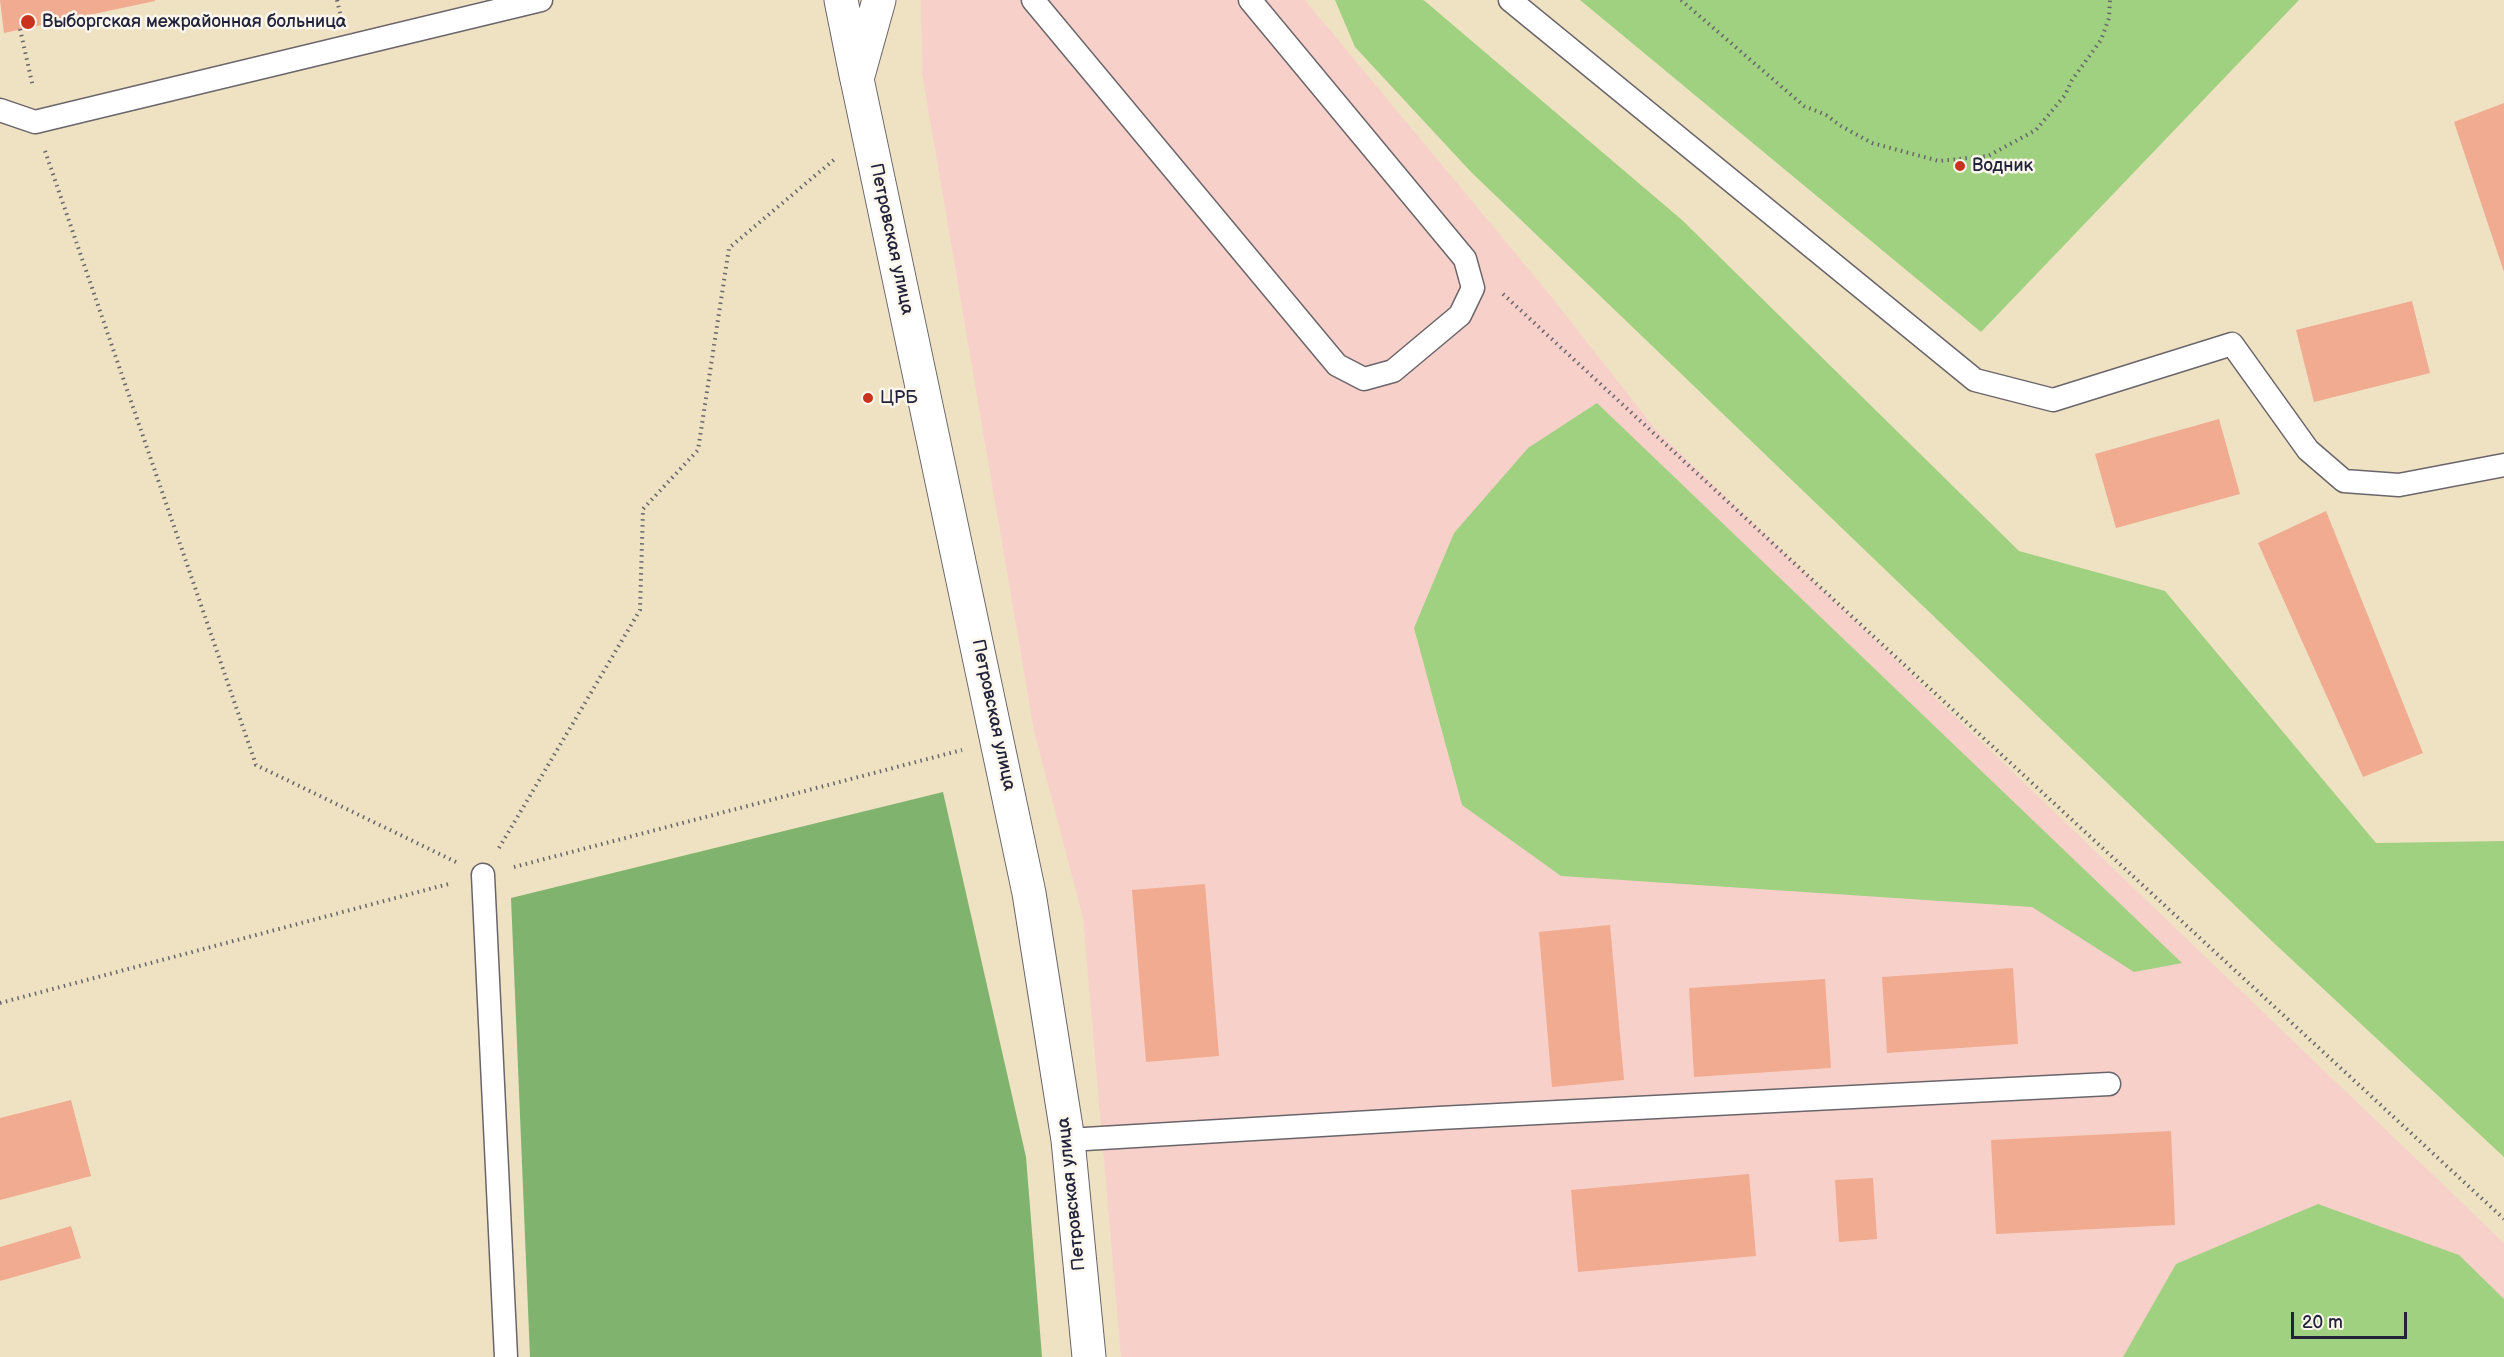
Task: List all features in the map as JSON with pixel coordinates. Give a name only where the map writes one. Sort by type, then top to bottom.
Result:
[{"type":"street","name":"Петровская улица","points":[[841,0],[1029,893],[1068,1140],[1089,1357]]},
{"type":"street","points":[[857,79],[879,0]]},
{"type":"lane","points":[[0,110],[38,121],[541,0]]},
{"type":"lane","points":[[1033,0],[1337,365],[1364,379],[1393,371],[1460,315],[1473,288],[1465,259],[1250,0]]},
{"type":"lane","points":[[1510,0],[1975,380],[2052,400],[2232,344],[2308,450],[2344,481],[2399,485],[2504,465]]},
{"type":"lane","points":[[483,875],[506,1357]]},
{"type":"lane","points":[[1068,1140],[1439,1118],[2109,1084]]},
{"type":"path","points":[[1681,0],[1804,106],[1872,143],[1939,161],[1988,156],[2036,130],[2065,95],[2072,80],[2101,40],[2109,18],[2110,0]]},
{"type":"path","points":[[20,29],[38,121],[256,765],[483,875],[640,610],[643,509],[698,450],[729,248],[839,156]]},
{"type":"path","points":[[1465,259],[2504,1219]]},
{"type":"shaded area","points":[[921,0],[1305,0],[1550,295],[1656,430],[2504,1243],[2504,1357],[1121,1357],[1083,918],[1034,731],[922,73]]},
{"type":"green space","points":[[1335,0],[1423,0],[1426,2],[1682,220],[2019,551],[2165,591],[2376,843],[2504,841],[2504,1157],[2275,944],[1471,172],[1355,47]]},
{"type":"green space","name":"Водник","points":[[1580,0],[2299,0],[1981,332]]},
{"type":"green space","points":[[1597,403],[2182,963],[2134,972],[2032,907],[1561,876],[1462,805],[1414,628],[1454,533],[1528,448]]},
{"type":"green space","points":[[943,792],[1026,1157],[1042,1357],[530,1357],[511,898]]},
{"type":"green space","points":[[2318,1204],[2459,1255],[2504,1299],[2504,1357],[2123,1357],[2176,1264]]},
{"type":"building","name":"Выборгская межрайонная больница","points":[[0,0],[155,0],[155,1],[4,33]]},
{"type":"building","points":[[2504,103],[2504,272],[2454,122]]},
{"type":"building","points":[[2412,301],[2430,373],[2314,402],[2296,330]]},
{"type":"building","points":[[2219,419],[2240,494],[2116,528],[2095,454]]},
{"type":"building","points":[[2326,511],[2423,753],[2363,777],[2258,543]]},
{"type":"building","points":[[1205,884],[1219,1056],[1146,1062],[1132,890]]},
{"type":"building","points":[[1610,925],[1624,1080],[1552,1087],[1539,932]]},
{"type":"building","points":[[2013,968],[2018,1044],[1887,1053],[1882,977]]},
{"type":"building","points":[[1825,979],[1831,1068],[1694,1077],[1689,988]]},
{"type":"building","points":[[71,1100],[91,1176],[0,1200],[0,1118]]},
{"type":"building","points":[[2171,1131],[2175,1225],[1996,1234],[1991,1140]]},
{"type":"building","points":[[1749,1174],[1756,1256],[1578,1272],[1571,1190]]},
{"type":"building","points":[[1873,1178],[1877,1239],[1839,1242],[1835,1180]]},
{"type":"building","points":[[71,1226],[81,1258],[0,1281],[0,1247]]},
{"type":"place","name":"Выборгская межрайонная больница","points":[[28,22]]},
{"type":"place","name":"Водник","points":[[1960,166]]},
{"type":"place","name":"ЦРБ","points":[[868,398]]}]
